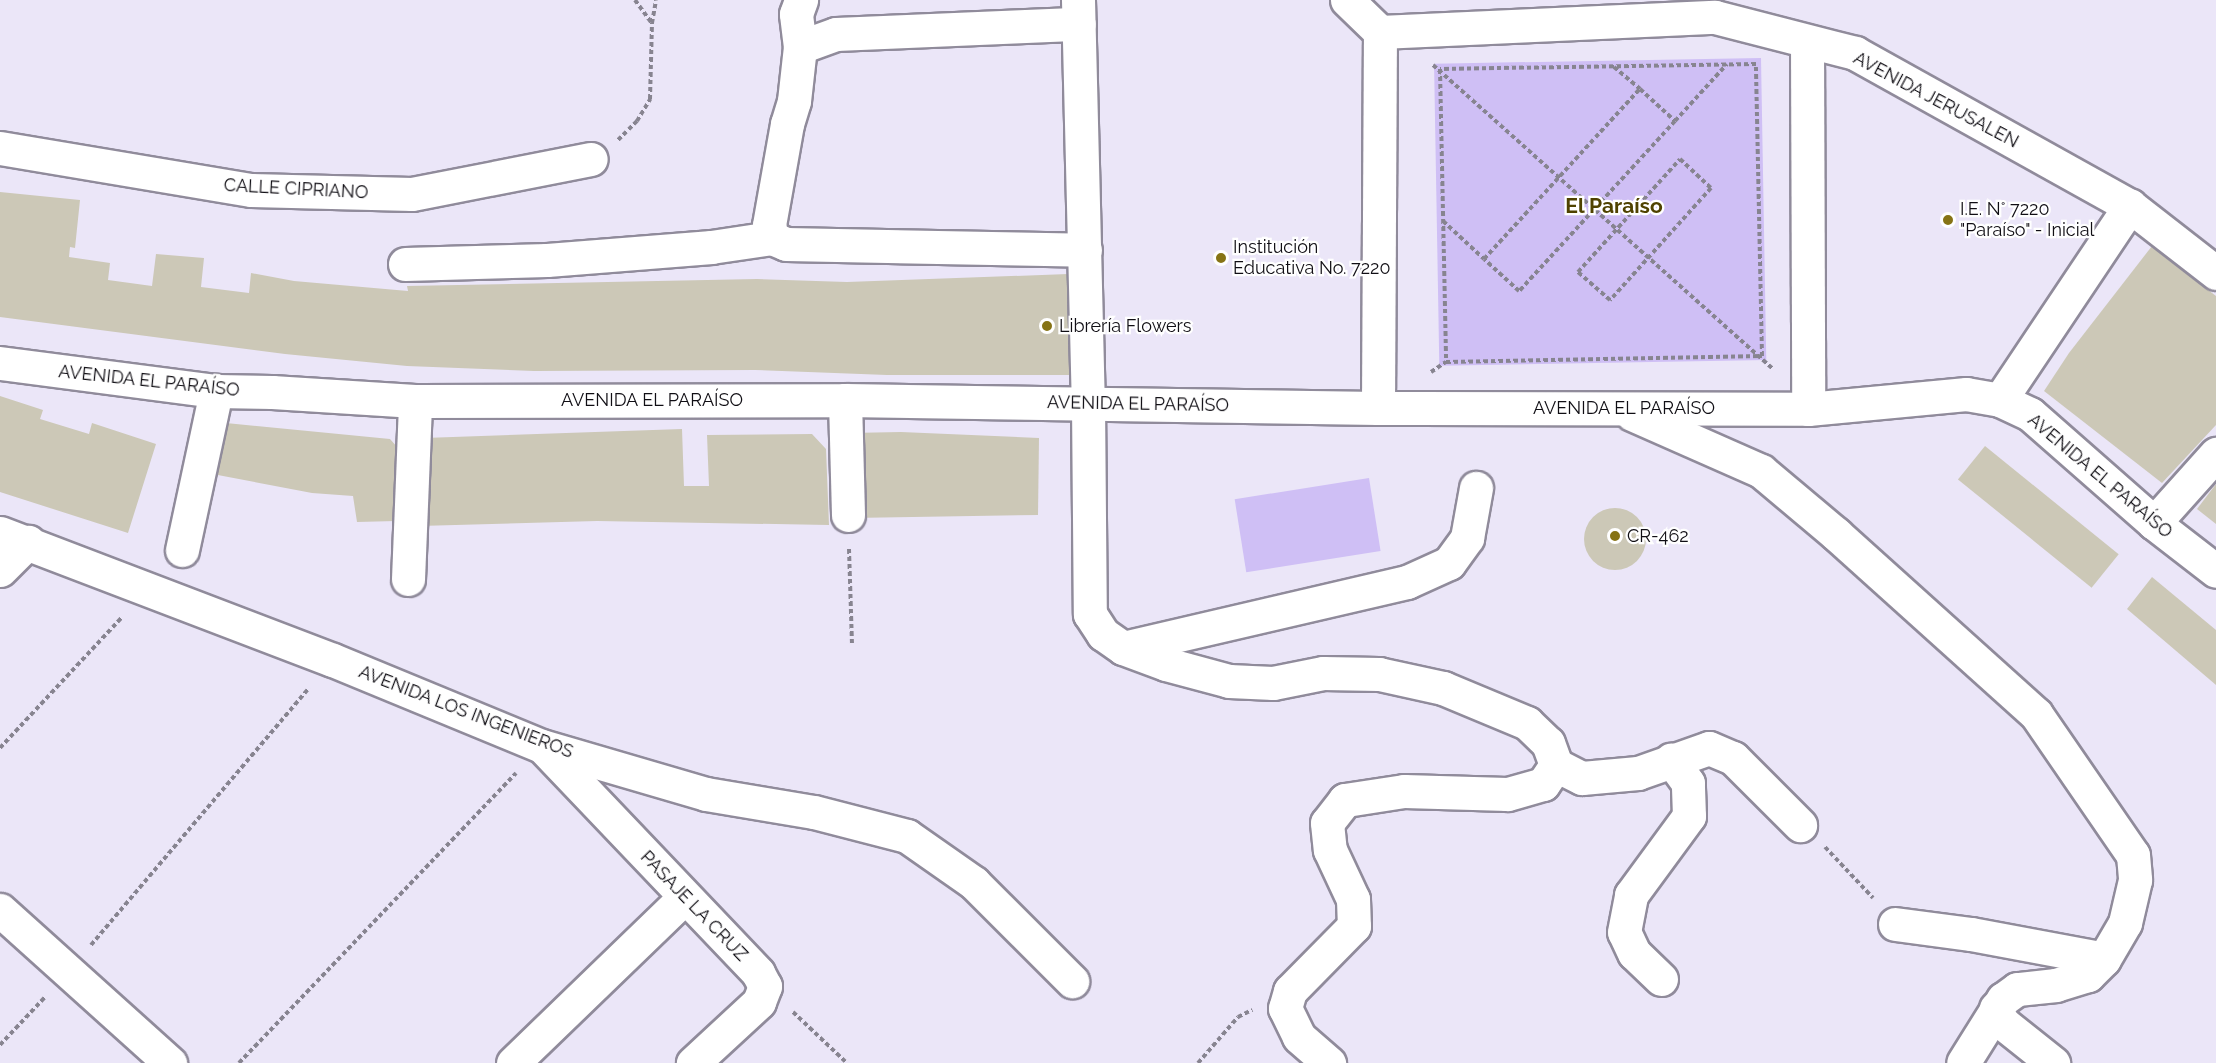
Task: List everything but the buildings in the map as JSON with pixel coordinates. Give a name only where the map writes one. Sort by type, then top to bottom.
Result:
[{"type":"street","points":[[772,238],[769,225],[787,124],[794,101],[800,47],[796,14],[801,0]]},
{"type":"street","points":[[1347,0],[1380,32],[1378,408]]},
{"type":"street","points":[[800,47],[836,34],[1079,12],[1088,403],[1090,614],[1103,634],[1123,648],[1166,664],[1229,681],[1273,683],[1323,673],[1379,674],[1443,688],[1527,723],[1548,743],[1556,765],[1582,778],[1638,773],[1709,748],[1733,758],[1800,825]]},
{"type":"street","name":"AVENIDA JERUSALEN","points":[[1380,32],[1715,17],[1855,53],[2130,206],[2216,273]]},
{"type":"street","points":[[1807,42],[1808,409]]},
{"type":"street","name":"CALLE CIPRIANO","points":[[0,148],[251,190],[412,194],[591,159]]},
{"type":"street","points":[[2000,400],[2130,206]]},
{"type":"street","points":[[405,264],[547,260],[711,246],[772,238],[786,244],[1085,249]]},
{"type":"street","name":"AVENIDA EL PARAÍSO","points":[[0,363],[216,391],[272,392],[415,401],[844,400],[1378,408],[1808,409],[1966,394],[2000,400],[2030,414],[2154,523],[2216,572]]},
{"type":"street","points":[[182,550],[216,391]]},
{"type":"street","points":[[844,400],[848,515]]},
{"type":"street","points":[[408,579],[415,401]]},
{"type":"street","points":[[1619,408],[1761,471],[1836,534],[2037,714],[2133,855],[2135,880],[2125,923],[2104,959],[2088,975],[2056,985],[2017,989],[2003,999],[1963,1063]]},
{"type":"street","points":[[2154,523],[2216,454]]},
{"type":"street","points":[[1123,648],[1407,582],[1449,563],[1467,538],[1476,488]]},
{"type":"street","points":[[0,570],[14,537]]},
{"type":"street","name":"AVENIDA LOS INGENIEROS","points":[[14,537],[333,660],[542,746],[706,794],[814,812],[907,836],[974,883],[1072,981]]},
{"type":"street","name":"PASAJE LA CRUZ","points":[[542,746],[758,973],[765,986]]},
{"type":"street","points":[[1661,979],[1635,953],[1624,932],[1631,895],[1689,816],[1688,783],[1671,760]]},
{"type":"street","points":[[1329,1063],[1299,1036],[1286,1008],[1290,991],[1354,926],[1353,899],[1330,850],[1327,823],[1345,800],[1404,791],[1507,794],[1544,784],[1556,765]]},
{"type":"street","points":[[513,1063],[685,897]]},
{"type":"street","points":[[0,910],[170,1063]]},
{"type":"street","points":[[1895,924],[1971,934],[2104,959]]},
{"type":"street","points":[[696,1062],[759,1002],[765,986]]},
{"type":"street","points":[[1996,1008],[2004,1024],[2053,1063]]},
{"type":"path","points":[[635,0],[652,23]]},
{"type":"path","points":[[591,159],[617,142],[637,121],[650,99],[652,23],[656,0]]},
{"type":"path","points":[[1430,63],[1440,69],[1762,356],[1808,409]]},
{"type":"path","points":[[1443,221],[1519,291],[1727,64]]},
{"type":"path","points":[[1440,69],[1756,64],[1762,356]]},
{"type":"path","points":[[1614,66],[1675,121]]},
{"type":"path","points":[[1440,69],[1446,362],[1762,356]]},
{"type":"path","points":[[1484,259],[1641,89]]},
{"type":"path","points":[[1680,159],[1712,188],[1610,300],[1578,272],[1618,228],[1680,159]]},
{"type":"path","points":[[848,515],[852,646]]},
{"type":"path","points":[[0,748],[147,590]]},
{"type":"path","points":[[0,1045],[69,972],[333,660]]},
{"type":"path","points":[[238,1063],[542,746]]},
{"type":"path","points":[[1800,825],[1841,861],[1895,924]]},
{"type":"path","points":[[765,986],[847,1063]]},
{"type":"path","points":[[1197,1063],[1238,1017],[1290,991]]},
{"type":"shaded area","points":[[1761,58],[1766,360],[1439,366],[1434,64]]},
{"type":"shaded area","points":[[1369,478],[1381,551],[1246,572],[1235,499]]},
{"type":"place","name":"I.E. N° 7220 \"Paraíso\" - Inicial","points":[[1948,220]]},
{"type":"place","name":"Institución Educativa No. 7220","points":[[1221,258]]},
{"type":"place","name":"Librería Flowers","points":[[1047,326]]},
{"type":"place","name":"CR-462","points":[[1615,536]]},
{"type":"district","name":"El Paraíso","points":[[1614,206]]}]
